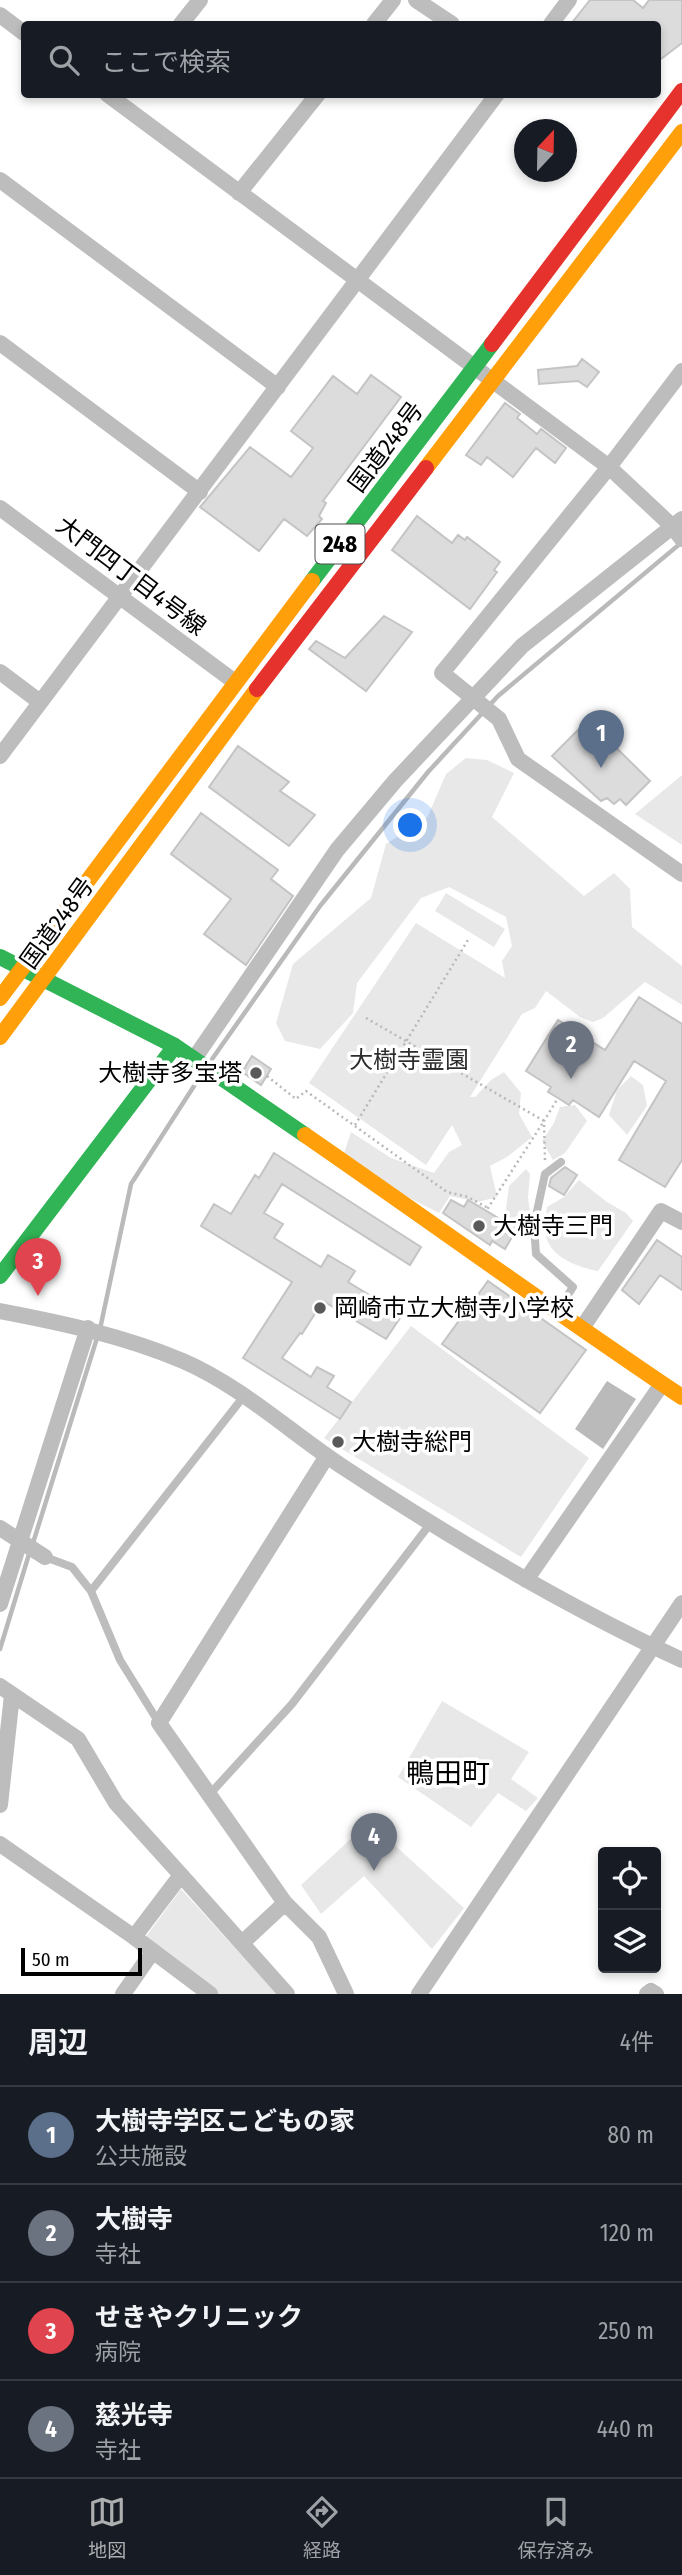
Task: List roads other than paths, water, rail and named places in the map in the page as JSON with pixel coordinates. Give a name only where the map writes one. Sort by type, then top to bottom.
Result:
[{"type":"main road","name":"国道248号","points":[[0,998],[682,91]]},
{"type":"main road","name":"国道248号","points":[[0,1037],[251,697],[682,132]]},
{"type":"main road","points":[[0,957],[175,1046],[466,1246],[556,1313],[682,1397]]},
{"type":"main road","points":[[0,1276],[175,1046]]},
{"type":"street","points":[[183,21],[200,0]]},
{"type":"street","points":[[376,21],[393,0]]},
{"type":"street","points":[[416,0],[448,21]]},
{"type":"street","points":[[553,21],[569,0]]},
{"type":"street","points":[[0,15],[21,31]]},
{"type":"street","points":[[239,193],[315,98]]},
{"type":"street","points":[[0,755],[494,98]]},
{"type":"street","points":[[125,100],[239,193],[609,467],[679,528],[522,646],[395,781],[337,849],[194,1059]]},
{"type":"street","points":[[0,180],[278,387]]},
{"type":"street","points":[[0,343],[200,492]]},
{"type":"street","points":[[682,371],[609,467],[442,673],[499,719],[518,758],[682,874]]},
{"type":"street","name":"大門四丁目4号線","points":[[0,508],[235,682]]},
{"type":"street","points":[[0,672],[40,702]]},
{"type":"street","points":[[582,1328],[661,1211],[682,1222]]},
{"type":"street","points":[[0,1311],[88,1328],[185,1362],[244,1395],[327,1456],[430,1524],[526,1580],[682,1660]]},
{"type":"street","points":[[0,1604],[88,1328]]},
{"type":"street","points":[[526,1580],[662,1384]]},
{"type":"street","points":[[327,1456],[159,1723],[285,1903],[319,1937],[346,1994]]},
{"type":"street","points":[[0,1528],[45,1557]]},
{"type":"street","points":[[440,1994],[423,1988],[682,1602]]},
{"type":"street","points":[[0,1805],[6,1690]]},
{"type":"street","points":[[6,1690],[78,1739],[116,1803],[287,1994]]},
{"type":"street","points":[[0,1844],[134,1937],[210,1994]]},
{"type":"street","points":[[134,1937],[181,1875]]},
{"type":"street","points":[[242,1943],[285,1903]]},
{"type":"street","points":[[123,1994],[153,1951]]},
{"type":"street","points":[[647,1994],[651,1991],[656,1994]]},
{"type":"lane","points":[[556,1313],[573,1287],[536,1254],[534,1225],[545,1174],[561,1162]]},
{"type":"lane","points":[[90,1591],[244,1395]]},
{"type":"lane","points":[[208,1796],[292,1704],[430,1524]]},
{"type":"lane","points":[[45,1557],[72,1567],[90,1591],[120,1660],[159,1723]]},
{"type":"waterway","points":[[210,1062],[320,906],[428,772],[498,696],[681,543]]},
{"type":"waterway","points":[[100,1329],[131,1184],[203,1072]]},
{"type":"waterway","points":[[33,1543],[97,1338]]},
{"type":"waterway","points":[[0,1649],[30,1551]]},
{"type":"place","name":"大樹寺学区こどもの家","points":[[601,768]]},
{"type":"place","name":"大樹寺多宝塔","points":[[256,1073]]},
{"type":"place","name":"大樹寺","points":[[571,1079]]},
{"type":"place","name":"大樹寺三門","points":[[479,1226]]},
{"type":"place","name":"せきやクリニック","points":[[38,1296]]},
{"type":"place","name":"岡崎市立大樹寺小学校","points":[[320,1308]]},
{"type":"place","name":"大樹寺総門","points":[[338,1442]]},
{"type":"place","name":"慈光寺","points":[[374,1871]]},
{"type":"district","name":"鴨田町","points":[[448,1773]]},
{"type":"park label","name":"大樹寺霊園","points":[[409,1060]]}]
